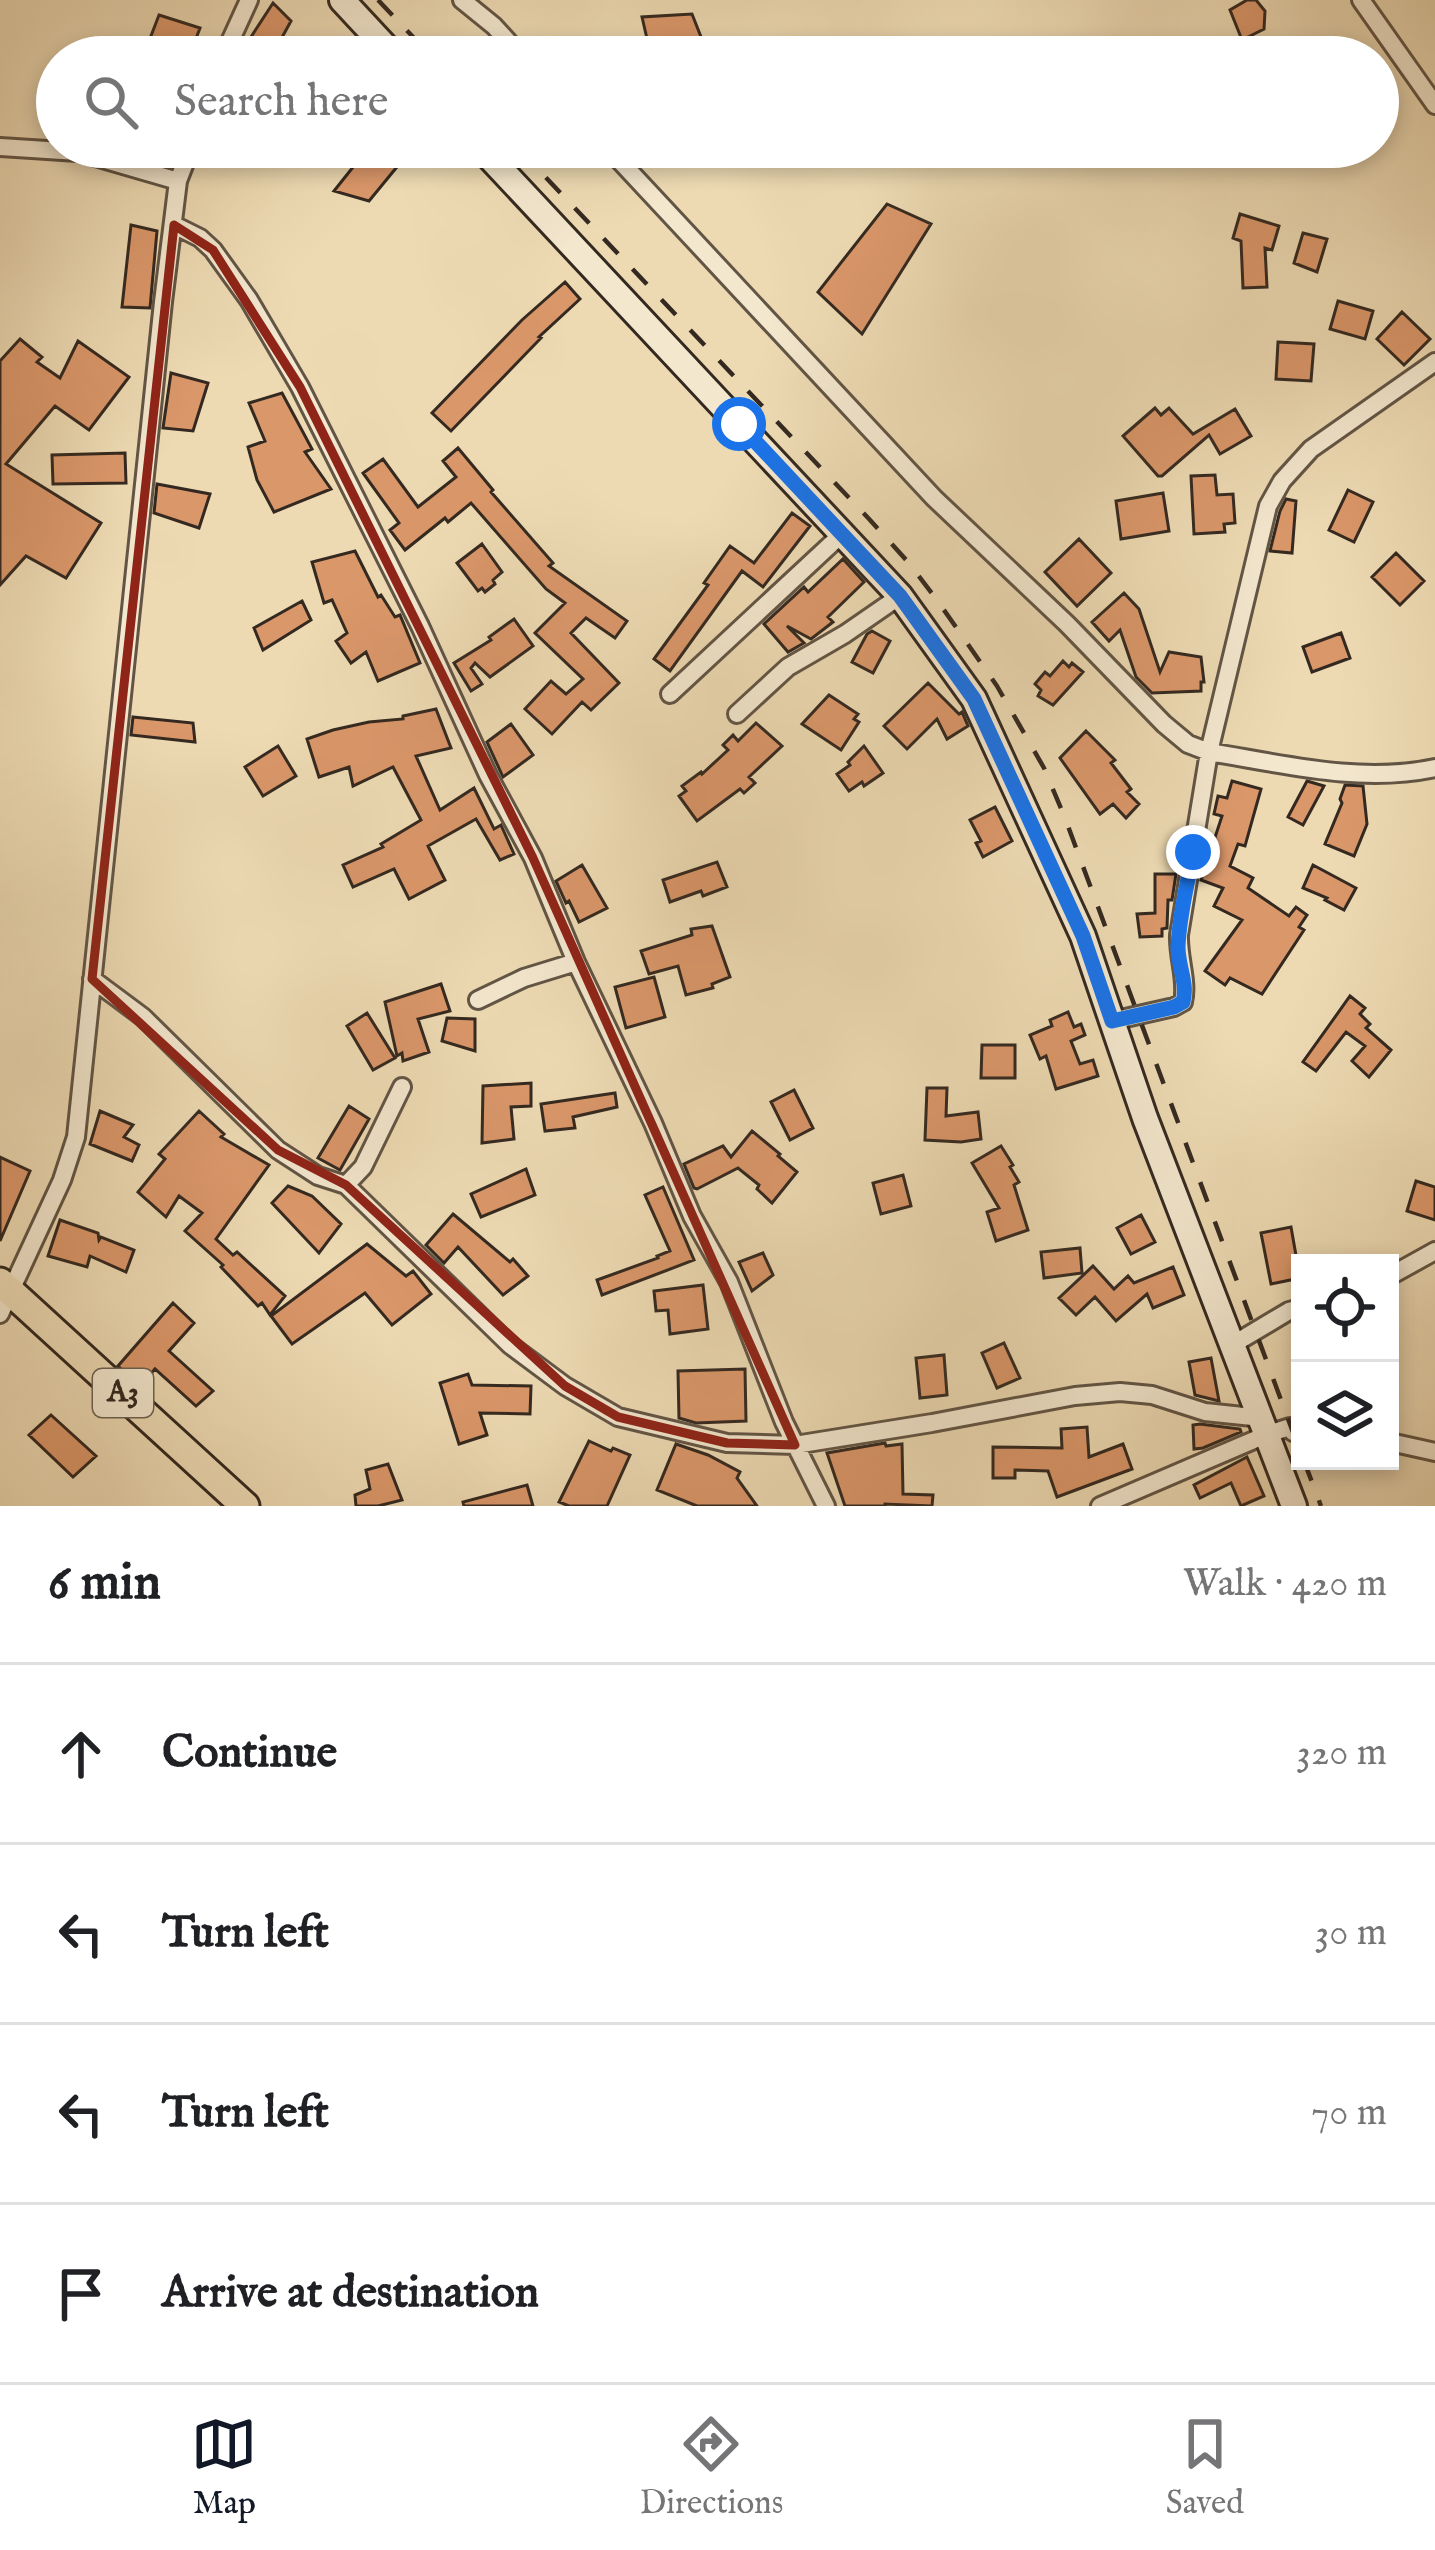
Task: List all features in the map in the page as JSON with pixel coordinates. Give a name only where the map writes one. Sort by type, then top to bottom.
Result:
[{"type":"main road","name":"A3","points":[[3,1300],[226,1506]]},
{"type":"main road","name":"A3","points":[[3,1300],[245,1506]]},
{"type":"street","points":[[233,36],[249,0]]},
{"type":"street","points":[[342,0],[375,36]]},
{"type":"street","points":[[462,0],[503,36]]},
{"type":"street","points":[[1361,0],[1386,36]]},
{"type":"street","points":[[1399,54],[1435,105]]},
{"type":"street","points":[[0,147],[36,149]]},
{"type":"street","points":[[133,168],[178,181]]},
{"type":"street","points":[[3,1300],[72,1156],[76,1137],[163,302],[183,168]]},
{"type":"street","points":[[500,168],[900,596],[974,699],[1083,936],[1145,1118],[1294,1506]]},
{"type":"street","points":[[627,168],[934,498],[1188,744],[1209,752],[1358,774],[1406,775],[1435,768]]},
{"type":"street","points":[[174,225],[213,250],[300,387],[532,858],[692,1216],[729,1282],[795,1445],[826,1506]]},
{"type":"street","points":[[1112,1021],[1183,1002],[1187,988],[1178,955],[1179,935],[1209,752],[1268,506],[1282,481],[1312,449],[1435,362]]},
{"type":"street","points":[[670,694],[843,533]]},
{"type":"street","points":[[736,714],[788,667],[900,596]]},
{"type":"street","points":[[478,1000],[524,978],[576,962]]},
{"type":"street","points":[[92,980],[143,1017],[278,1150],[317,1176],[346,1185],[510,1345],[565,1386],[619,1417],[727,1443],[795,1445],[1120,1392],[1152,1395],[1205,1412],[1291,1429]]},
{"type":"street","points":[[346,1185],[363,1167],[402,1087]]},
{"type":"street","points":[[1399,1271],[1435,1251]]},
{"type":"street","points":[[1232,1345],[1291,1310]]},
{"type":"street","points":[[1100,1506],[1265,1426]]},
{"type":"street","points":[[1399,1444],[1435,1452]]},
{"type":"highlighted area","points":[[174,225],[213,250],[300,387],[533,858],[795,1445],[727,1443],[618,1417],[565,1386],[346,1185],[278,1150],[92,979]]},
{"type":"building","points":[[1256,0],[1265,11],[1264,29],[1240,36],[1230,10]]},
{"type":"building","points":[[273,3],[291,21],[283,36],[252,36]]},
{"type":"building","points":[[692,14],[701,36],[646,36],[642,17]]},
{"type":"building","points":[[159,15],[200,28],[197,36],[151,36]]},
{"type":"building","points":[[352,168],[396,168],[369,201],[334,191]]},
{"type":"building","points":[[887,204],[931,224],[862,334],[818,292]]},
{"type":"building","points":[[1240,214],[1279,226],[1272,250],[1265,248],[1267,287],[1243,288],[1241,241],[1233,238]]},
{"type":"building","points":[[131,225],[157,231],[150,308],[122,307]]},
{"type":"building","points":[[1303,233],[1327,239],[1317,272],[1294,263]]},
{"type":"building","points":[[565,282],[580,299],[451,431],[432,413]]},
{"type":"building","points":[[1338,301],[1373,311],[1365,339],[1330,329]]},
{"type":"building","points":[[1402,312],[1430,339],[1404,365],[1377,339]]},
{"type":"building","points":[[20,339],[42,357],[37,362],[60,378],[78,341],[129,377],[89,430],[55,406],[6,464],[101,523],[66,578],[26,556],[0,585],[0,361]]},
{"type":"building","points":[[1278,342],[1314,344],[1311,381],[1276,379]]},
{"type":"building","points":[[171,373],[208,383],[193,431],[163,428]]},
{"type":"building","points":[[282,393],[312,449],[305,452],[331,489],[274,512],[257,480],[248,447],[265,441],[249,403]]},
{"type":"building","points":[[1155,408],[1161,415],[1169,408],[1193,434],[1235,409],[1251,436],[1220,454],[1209,435],[1158,476],[1123,436]]},
{"type":"building","points":[[458,448],[553,563],[549,566],[627,621],[615,638],[586,618],[571,633],[619,683],[591,710],[582,702],[552,734],[525,709],[551,681],[566,694],[583,679],[535,633],[565,603],[546,589],[471,503],[405,550],[390,530],[399,523],[363,473],[383,459],[418,507],[456,477],[443,461]]},
{"type":"building","points":[[125,453],[126,483],[53,484],[52,455]]},
{"type":"building","points":[[1215,475],[1217,495],[1233,494],[1235,523],[1224,524],[1225,532],[1194,534],[1191,476]]},
{"type":"building","points":[[157,484],[210,494],[199,528],[154,513]]},
{"type":"building","points":[[1348,490],[1373,502],[1354,542],[1329,530]]},
{"type":"building","points":[[1163,493],[1169,531],[1121,539],[1116,501]]},
{"type":"building","points":[[1286,499],[1296,501],[1292,553],[1270,551],[1280,511]]},
{"type":"building","points":[[792,513],[810,526],[763,587],[742,571],[670,671],[654,659],[730,546],[754,563]]},
{"type":"building","points":[[1079,539],[1111,573],[1077,606],[1045,572]]},
{"type":"building","points":[[482,544],[502,572],[485,592],[478,591],[457,563]]},
{"type":"building","points":[[355,551],[378,597],[395,617],[400,615],[420,663],[378,681],[366,652],[351,663],[336,641],[347,633],[332,600],[324,603],[312,562]]},
{"type":"building","points":[[1396,553],[1424,581],[1400,605],[1372,577]]},
{"type":"building","points":[[843,559],[864,582],[828,617],[833,622],[811,639],[787,626],[804,643],[788,652],[764,624]]},
{"type":"building","points":[[1124,593],[1139,609],[1160,672],[1169,652],[1201,657],[1201,691],[1152,693],[1136,677],[1120,630],[1109,641],[1092,622]]},
{"type":"building","points":[[302,601],[311,620],[263,650],[254,628]]},
{"type":"building","points":[[514,619],[533,646],[490,677],[475,663],[471,668],[482,684],[471,691],[454,663]]},
{"type":"building","points":[[872,631],[890,641],[873,673],[852,662]]},
{"type":"building","points":[[1341,633],[1350,658],[1312,672],[1303,647]]},
{"type":"building","points":[[1063,661],[1083,672],[1053,705],[1038,696],[1041,690],[1035,684]]},
{"type":"building","points":[[928,683],[962,712],[968,726],[947,739],[937,719],[907,749],[884,726]]},
{"type":"building","points":[[829,695],[858,714],[854,719],[859,722],[841,750],[802,724]]},
{"type":"building","points":[[436,709],[451,748],[416,756],[440,810],[474,788],[494,829],[501,825],[514,854],[500,860],[476,819],[428,846],[445,880],[409,899],[394,869],[353,887],[343,865],[383,847],[381,844],[421,820],[393,767],[353,786],[349,767],[319,777],[307,739]]},
{"type":"building","points":[[133,717],[193,723],[195,742],[131,735]]},
{"type":"building","points":[[756,723],[782,746],[749,777],[755,783],[744,793],[740,789],[697,821],[679,796],[686,791],[682,786],[728,750],[723,745],[733,735],[738,741]]},
{"type":"building","points":[[511,724],[533,755],[503,777],[487,742]]},
{"type":"building","points":[[1086,731],[1115,760],[1111,763],[1139,804],[1126,818],[1113,804],[1100,814],[1060,758]]},
{"type":"building","points":[[278,746],[296,776],[263,796],[245,767]]},
{"type":"building","points":[[864,746],[883,773],[849,791],[837,774]]},
{"type":"building","points":[[1232,781],[1261,789],[1245,846],[1238,844],[1230,866],[1253,878],[1248,888],[1289,916],[1296,907],[1307,915],[1299,927],[1304,930],[1262,994],[1230,978],[1225,985],[1205,971],[1242,920],[1214,906],[1223,888],[1201,880],[1222,816],[1214,814],[1218,796],[1227,798]]},
{"type":"building","points":[[1307,781],[1324,786],[1303,825],[1288,817]]},
{"type":"building","points":[[1345,785],[1363,786],[1367,824],[1354,856],[1325,844]]},
{"type":"building","points":[[995,807],[1012,841],[983,857],[970,820]]},
{"type":"building","points":[[717,862],[727,887],[670,902],[663,880]]},
{"type":"building","points":[[582,865],[607,908],[579,922],[556,881]]},
{"type":"building","points":[[1313,865],[1356,888],[1344,910],[1303,888]]},
{"type":"building","points":[[1155,874],[1176,874],[1172,900],[1168,900],[1167,928],[1162,929],[1162,936],[1140,937],[1137,914],[1155,913]]},
{"type":"building","points":[[712,926],[730,977],[712,984],[713,988],[686,995],[678,966],[649,974],[641,951],[692,935],[691,929]]},
{"type":"building","points":[[654,977],[665,1017],[626,1028],[615,987]]},
{"type":"building","points":[[441,984],[450,1011],[418,1019],[429,1052],[403,1061],[402,1053],[397,1056],[385,1002]]},
{"type":"building","points":[[1350,996],[1365,1008],[1360,1014],[1370,1024],[1366,1028],[1391,1050],[1369,1077],[1352,1061],[1365,1046],[1346,1032],[1316,1071],[1303,1062]]},
{"type":"building","points":[[1068,1012],[1074,1027],[1081,1024],[1085,1035],[1071,1041],[1080,1064],[1093,1060],[1098,1076],[1056,1089],[1046,1056],[1040,1059],[1030,1035],[1052,1026],[1050,1020]]},
{"type":"building","points":[[367,1013],[395,1058],[373,1070],[347,1026]]},
{"type":"building","points":[[447,1018],[475,1019],[475,1051],[442,1041]]},
{"type":"building","points":[[982,1045],[1015,1045],[1015,1078],[981,1078]]},
{"type":"building","points":[[531,1083],[531,1106],[511,1107],[514,1139],[482,1143],[483,1086]]},
{"type":"building","points":[[927,1088],[947,1088],[946,1116],[978,1112],[981,1139],[925,1140]]},
{"type":"building","points":[[794,1090],[813,1128],[790,1140],[771,1102]]},
{"type":"building","points":[[615,1093],[617,1107],[573,1117],[575,1128],[545,1131],[541,1104]]},
{"type":"building","points":[[349,1106],[369,1119],[340,1170],[318,1158]]},
{"type":"building","points":[[100,1111],[133,1125],[124,1137],[139,1145],[132,1161],[90,1144]]},
{"type":"building","points":[[199,1111],[224,1134],[221,1137],[269,1165],[216,1239],[285,1296],[270,1315],[185,1231],[202,1213],[179,1196],[166,1217],[138,1192],[165,1159],[159,1154]]},
{"type":"building","points":[[752,1131],[797,1172],[772,1203],[738,1168],[694,1188],[684,1164],[723,1146],[731,1157]]},
{"type":"building","points":[[1001,1146],[1019,1182],[1014,1185],[1028,1230],[996,1241],[987,1212],[999,1208],[972,1163]]},
{"type":"building","points":[[0,1157],[30,1171],[0,1241]]},
{"type":"building","points":[[526,1169],[535,1195],[481,1217],[471,1194]]},
{"type":"building","points":[[903,1175],[911,1206],[881,1214],[873,1183]]},
{"type":"building","points":[[1416,1181],[1435,1187],[1435,1220],[1407,1211]]},
{"type":"building","points":[[288,1186],[312,1196],[341,1224],[319,1253],[272,1203]]},
{"type":"building","points":[[663,1187],[694,1260],[602,1295],[597,1280],[670,1251],[645,1195]]},
{"type":"building","points":[[453,1214],[528,1276],[503,1295],[458,1247],[444,1263],[426,1245]]},
{"type":"building","points":[[1141,1215],[1155,1242],[1131,1254],[1117,1228]]},
{"type":"building","points":[[60,1220],[98,1233],[99,1240],[134,1250],[126,1272],[90,1256],[87,1267],[48,1256]]},
{"type":"building","points":[[1291,1227],[1296,1254],[1291,1254],[1291,1280],[1271,1284],[1261,1233]]},
{"type":"building","points":[[367,1244],[406,1276],[413,1271],[431,1294],[392,1325],[365,1293],[292,1344],[271,1316]]},
{"type":"building","points":[[1080,1248],[1082,1273],[1044,1278],[1041,1252]]},
{"type":"building","points":[[763,1253],[773,1275],[752,1291],[739,1262]]},
{"type":"building","points":[[1093,1266],[1114,1289],[1128,1276],[1134,1283],[1173,1267],[1184,1295],[1153,1308],[1147,1294],[1116,1321],[1095,1297],[1076,1315],[1059,1298]]},
{"type":"building","points":[[703,1285],[708,1329],[670,1334],[668,1310],[656,1311],[654,1291]]},
{"type":"building","points":[[173,1303],[194,1323],[169,1351],[213,1391],[196,1406],[155,1369],[140,1386],[118,1366]]},
{"type":"building","points":[[1004,1343],[1020,1378],[997,1388],[982,1353]]},
{"type":"building","points":[[944,1355],[947,1395],[920,1398],[916,1358]]},
{"type":"building","points":[[1211,1358],[1219,1401],[1195,1395],[1189,1362]]},
{"type":"building","points":[[745,1369],[746,1421],[696,1423],[679,1418],[678,1371]]},
{"type":"building","points":[[468,1374],[472,1385],[531,1386],[530,1414],[480,1413],[487,1435],[459,1444],[440,1383]]},
{"type":"building","points":[[51,1415],[96,1456],[73,1477],[29,1435]]},
{"type":"building","points":[[1193,1425],[1241,1432],[1194,1449]]},
{"type":"building","points":[[1087,1427],[1089,1457],[1123,1444],[1132,1469],[1057,1497],[1048,1471],[1015,1470],[1015,1478],[993,1478],[993,1447],[1062,1448],[1061,1429]]},
{"type":"building","points":[[589,1441],[630,1455],[607,1506],[569,1506],[559,1502]]},
{"type":"building","points":[[676,1444],[740,1472],[737,1478],[757,1506],[697,1506],[657,1490]]},
{"type":"building","points":[[902,1444],[903,1494],[933,1495],[932,1506],[845,1506],[827,1453]]},
{"type":"building","points":[[1247,1457],[1264,1496],[1241,1506],[1231,1483],[1200,1498],[1194,1485]]},
{"type":"building","points":[[388,1464],[402,1500],[356,1506],[355,1495],[370,1489],[366,1470]]},
{"type":"building","points":[[527,1485],[533,1506],[464,1506],[463,1502]]},
{"type":"railway","points":[[378,0],[412,36]]},
{"type":"railway","points":[[537,168],[908,562],[997,686],[1044,768],[1065,818],[1291,1427]]},
{"type":"railway","points":[[1307,1470],[1321,1506]]},
{"type":"route","points":[[739,424],[900,596],[974,699],[1083,936],[1112,1021],[1183,1002],[1187,988],[1178,955],[1179,935],[1193,852]]}]
